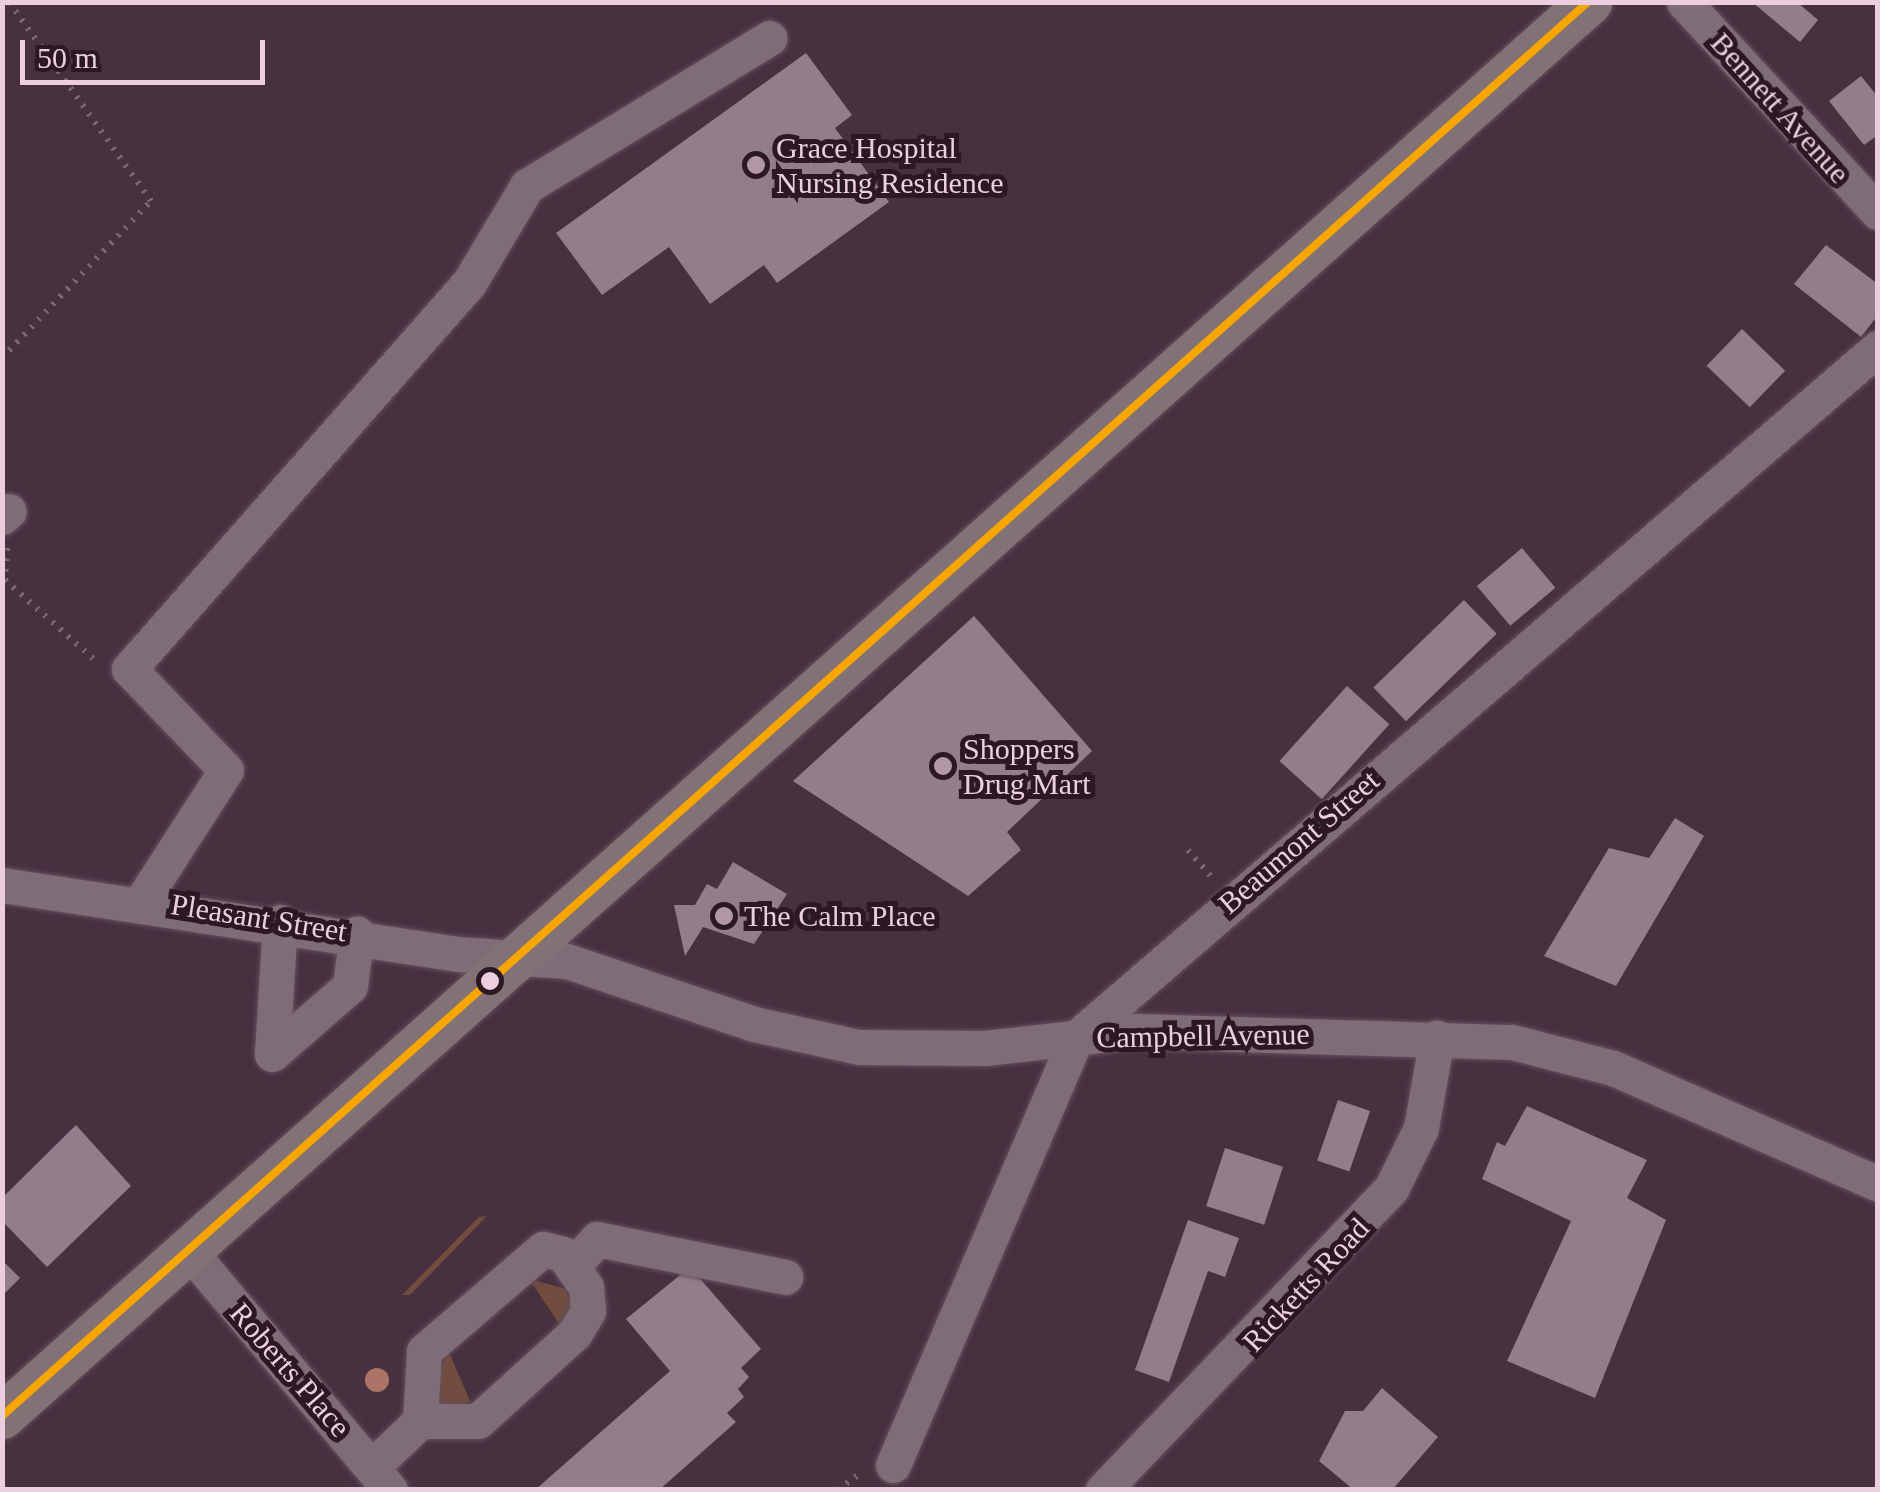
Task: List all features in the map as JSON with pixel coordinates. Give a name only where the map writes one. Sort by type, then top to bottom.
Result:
[{"type":"main road","points":[[2,1416],[1589,2]]},
{"type":"street","name":"Bennett Avenue","points":[[1684,2],[1878,212]]},
{"type":"street","points":[[142,899],[226,770],[129,668],[469,283],[527,186],[769,38]]},
{"type":"street","name":"Beaumont Street","points":[[893,1465],[1076,1038],[1878,348]]},
{"type":"street","name":"Pleasant Street","points":[[2,885],[142,899],[514,957]]},
{"type":"street","points":[[280,922],[272,1054],[350,986],[357,933]]},
{"type":"street","name":"Campbell Avenue","points":[[514,957],[567,960],[754,1024],[859,1047],[1202,1030],[1512,1042],[1614,1068],[1878,1184]]},
{"type":"street","name":"Ricketts Road","points":[[1103,1490],[1391,1189],[1421,1128],[1436,1038]]},
{"type":"street","points":[[574,1264],[597,1239],[785,1277]]},
{"type":"street","points":[[382,1478],[420,1421],[424,1351],[523,1259],[543,1249],[574,1264],[588,1311],[575,1333],[478,1421],[420,1421]]},
{"type":"street","name":"Roberts Place","points":[[189,1251],[382,1478]]},
{"type":"path","points":[[2,358],[152,201],[9,2]]},
{"type":"path","points":[[6,514],[4,580],[95,663],[129,668]]},
{"type":"shaded area","points":[[487,1216],[410,1295],[402,1295],[479,1217]]},
{"type":"shaded area","points":[[529,1279],[566,1289],[571,1306],[560,1325]]},
{"type":"shaded area","points":[[448,1350],[470,1401],[447,1414],[431,1396]]},
{"type":"building","points":[[1752,2],[1797,2],[1818,20],[1800,42]]},
{"type":"building","name":"Grace Hospital Nursing Residence","points":[[806,53],[852,115],[835,128],[889,202],[777,283],[764,265],[710,304],[669,247],[602,295],[556,233]]},
{"type":"building","points":[[1861,76],[1878,97],[1878,135],[1864,145],[1829,101]]},
{"type":"building","points":[[1826,245],[1878,284],[1878,315],[1861,337],[1794,284]]},
{"type":"building","points":[[1742,329],[1785,371],[1750,407],[1707,366]]},
{"type":"building","points":[[1522,548],[1555,588],[1510,626],[1477,586]]},
{"type":"building","points":[[1464,600],[1497,634],[1406,721],[1373,688]]},
{"type":"building","name":"Shoppers Drug Mart","points":[[974,616],[1092,751],[1007,832],[1021,850],[968,896],[793,781]]},
{"type":"building","points":[[1347,686],[1389,724],[1322,799],[1279,761]]},
{"type":"building","points":[[1675,818],[1704,836],[1616,986],[1544,956],[1609,848],[1649,858]]},
{"type":"building","name":"The Calm Place","points":[[733,862],[787,894],[754,944],[703,927],[685,956],[674,905],[695,905],[707,884],[717,889]]},
{"type":"building","points":[[1338,1100],[1370,1111],[1349,1172],[1317,1161]]},
{"type":"building","points":[[1527,1106],[1647,1160],[1627,1198],[1666,1220],[1595,1398],[1507,1361],[1571,1221],[1482,1179],[1497,1142],[1505,1146]]},
{"type":"building","points":[[76,1125],[131,1186],[47,1267],[2,1221],[2,1198]]},
{"type":"building","points":[[1225,1148],[1283,1167],[1264,1225],[1206,1206]]},
{"type":"building","points":[[1188,1220],[1239,1238],[1225,1277],[1208,1271],[1169,1382],[1135,1370]]},
{"type":"building","points":[[2,1260],[20,1278],[2,1296]]},
{"type":"building","points":[[690,1267],[761,1349],[741,1368],[749,1377],[738,1389],[744,1397],[727,1413],[736,1422],[659,1490],[535,1490],[670,1371],[626,1319]]},
{"type":"building","points":[[1382,1388],[1438,1437],[1392,1490],[1354,1490],[1319,1461],[1345,1411],[1363,1411]]},
{"type":"transit line","points":[[2,1416],[1588,2]]},
{"type":"place","name":"Grace Hospital Nursing Residence","points":[[756,165]]},
{"type":"place","name":"Shoppers Drug Mart","points":[[943,766]]},
{"type":"place","name":"The Calm Place","points":[[724,916]]}]
